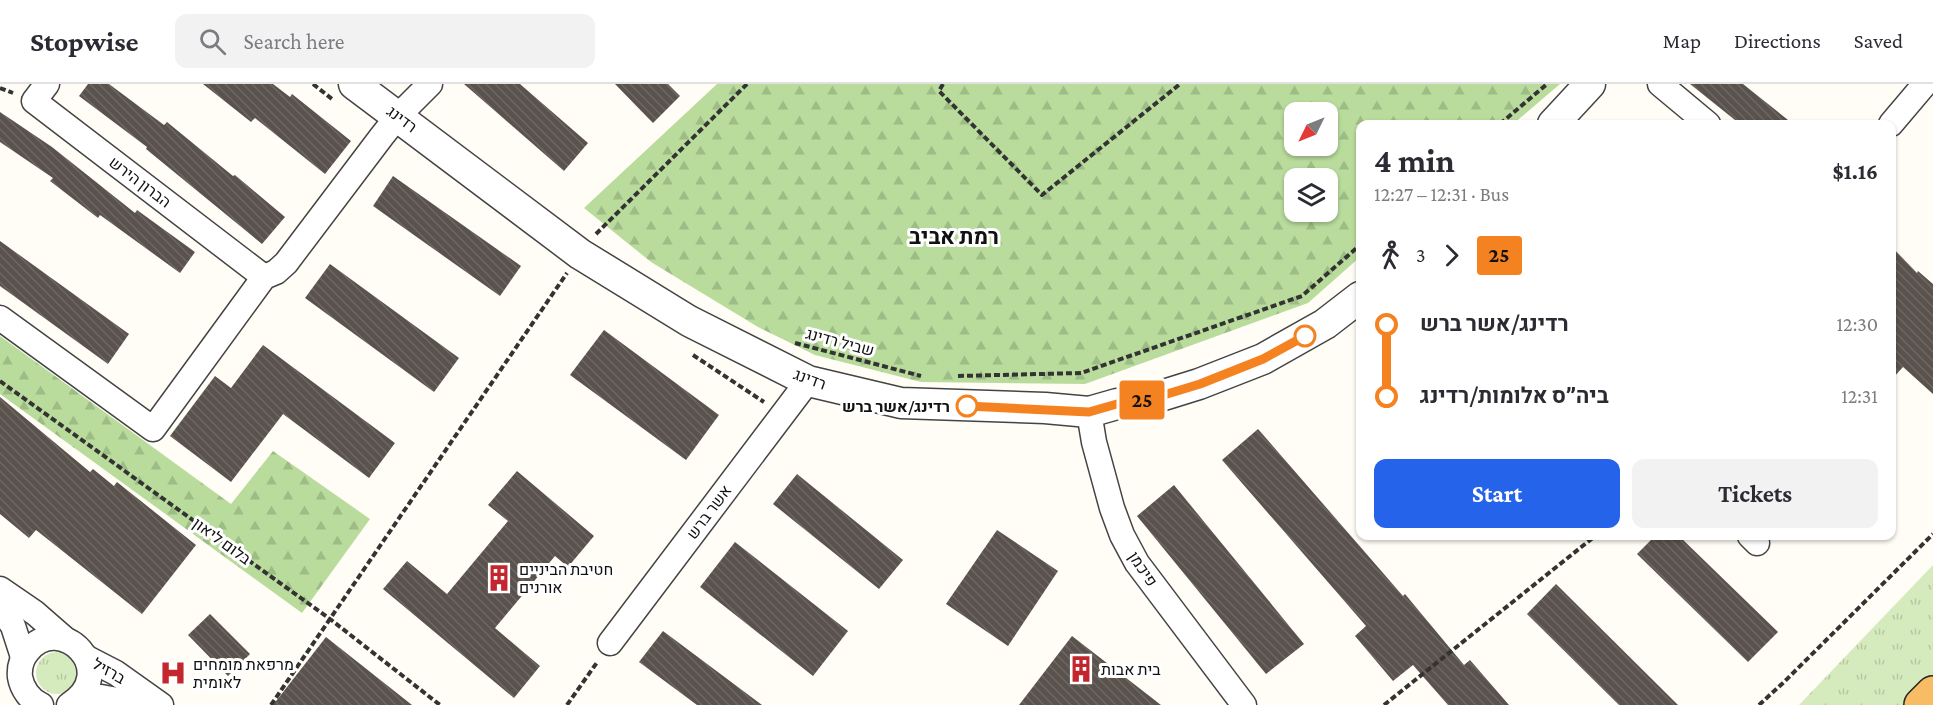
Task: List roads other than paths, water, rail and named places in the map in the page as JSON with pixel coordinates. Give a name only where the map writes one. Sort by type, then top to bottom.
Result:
[{"type":"highway","points":[[1921,705],[1933,693]]},
{"type":"street","name":"הברון הירש","points":[[47,84],[34,101],[264,277]]},
{"type":"street","points":[[0,318],[153,429],[264,277],[276,272],[286,263],[398,117],[430,84]]},
{"type":"street","points":[[1557,120],[1590,84]]},
{"type":"street","points":[[1660,84],[1703,120]]},
{"type":"street","points":[[1895,120],[1924,85]]},
{"type":"street","name":"רדינג","points":[[346,94],[398,117],[580,254],[689,321],[808,381],[901,404],[1045,408],[1089,412],[1117,404],[1154,398],[1200,384],[1263,359],[1325,324],[1356,300]]},
{"type":"street","name":"אשר ברש","points":[[610,644],[808,381]]},
{"type":"street","name":"פיכמן","points":[[1089,412],[1094,442],[1122,535],[1137,563],[1244,705]]},
{"type":"street","points":[[0,589],[35,613],[66,640]]},
{"type":"street","points":[[0,607],[13,626],[23,657]]},
{"type":"street","points":[[41,705],[28,695],[22,685],[20,674],[23,657],[29,649],[46,639],[66,640]]},
{"type":"street","name":"ברזיל","points":[[66,640],[75,644],[87,658],[116,673],[161,705]]},
{"type":"street","points":[[74,702],[86,690],[89,680],[90,669],[87,658]]},
{"type":"street","name":"ברזיל","points":[[74,702],[101,697],[137,705]]},
{"type":"place","name":"רדינג/אשר ברש","points":[[967,406]]},
{"type":"place","name":"חטיבת הביניים אורנים","points":[[499,578]]},
{"type":"place","name":"בית אבות","points":[[1081,669]]},
{"type":"place","name":"מרפאת מומחים לאומית","points":[[173,673]]},
{"type":"district","name":"רמת אביב","points":[[954,236]]}]
